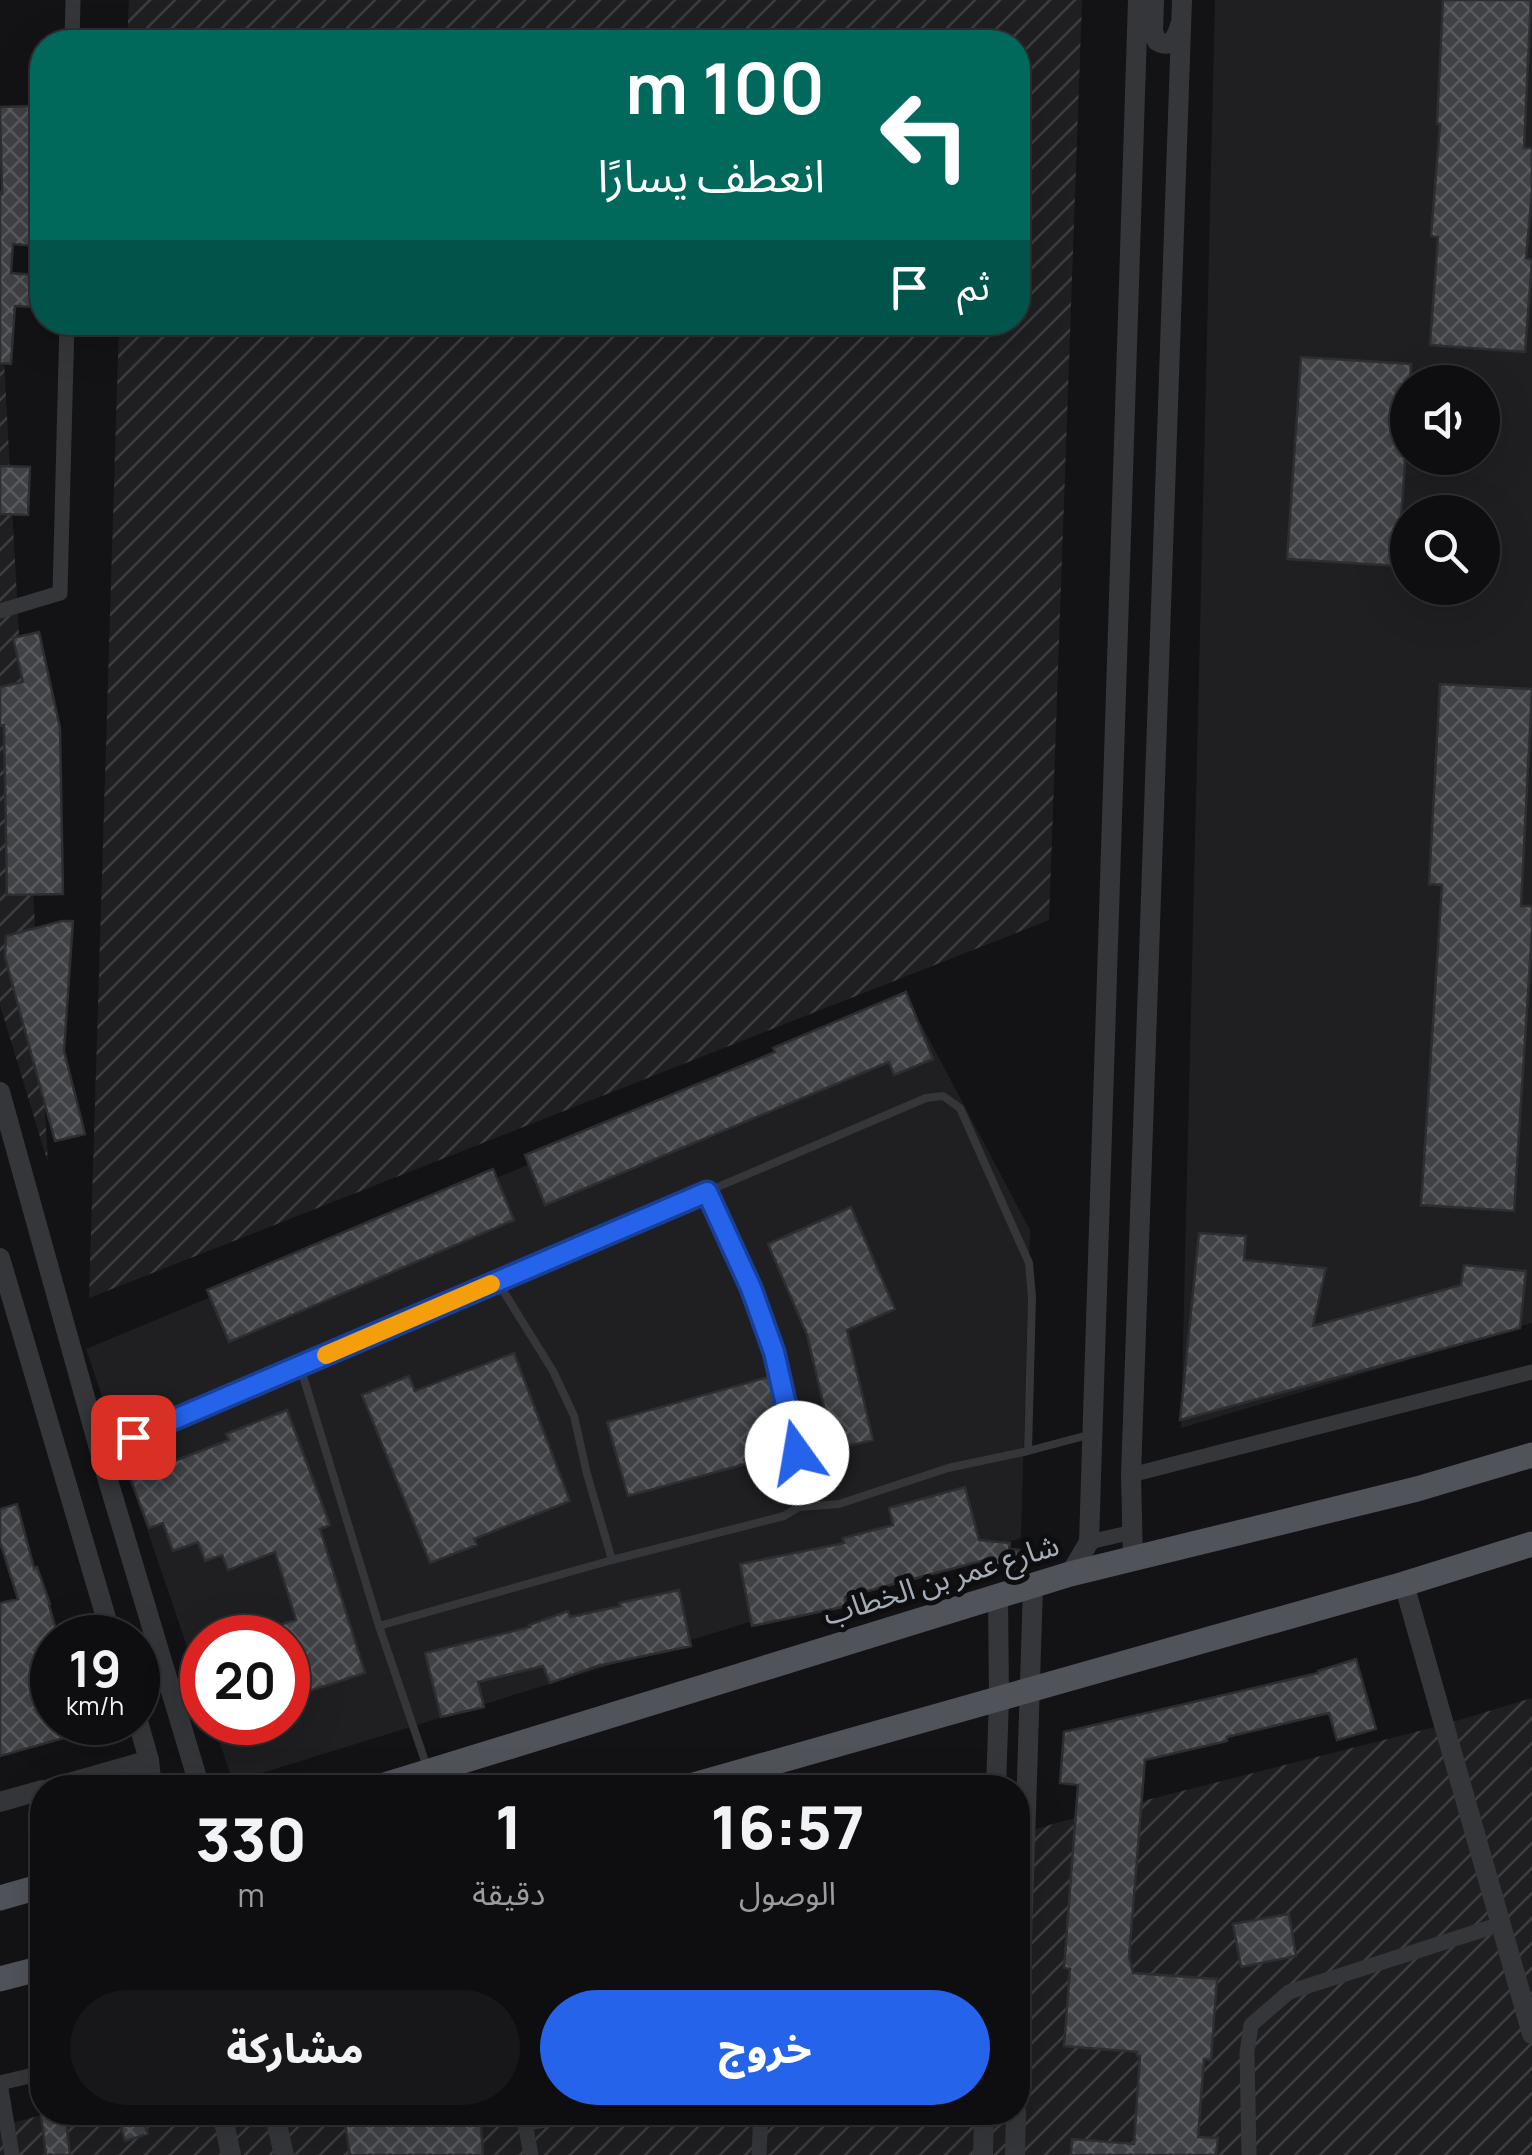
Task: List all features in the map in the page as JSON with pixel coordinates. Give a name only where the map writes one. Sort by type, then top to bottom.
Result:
[{"type":"main road","name":"شارع عمر بن الخطاب","points":[[416,1775],[1070,1574],[1418,1490],[1532,1455]]},
{"type":"main road","points":[[729,1775],[1404,1584],[1532,1544]]},
{"type":"main road","points":[[0,1898],[30,1889]]},
{"type":"main road","points":[[0,1979],[30,1971]]},
{"type":"street","points":[[72,30],[73,0]]},
{"type":"street","points":[[1070,1574],[1089,1542],[1138,0]]},
{"type":"street","points":[[1154,0],[1153,32],[1161,44],[1170,43],[1177,35],[1181,11]]},
{"type":"street","points":[[1133,1559],[1131,1475],[1181,11]]},
{"type":"street","points":[[0,611],[60,594],[67,335]]},
{"type":"street","points":[[0,1092],[196,1775]]},
{"type":"street","points":[[0,1258],[4,1288],[105,1615]]},
{"type":"street","points":[[1131,1475],[1532,1372]]},
{"type":"street","points":[[1089,1542],[1133,1532]]},
{"type":"street","points":[[1404,1584],[1532,2034]]},
{"type":"street","points":[[1027,1775],[1033,1586]]},
{"type":"street","points":[[997,1775],[998,1596]]},
{"type":"street","points":[[145,1745],[151,1775]]},
{"type":"street","points":[[96,1775],[149,1760]]},
{"type":"street","points":[[0,1802],[30,1793]]},
{"type":"street","points":[[1249,2155],[1251,2025],[1289,1992],[1501,1924]]},
{"type":"street","points":[[12,2155],[0,2083],[30,2076]]},
{"type":"street","points":[[225,2125],[232,2155]]},
{"type":"street","points":[[277,2125],[284,2155]]},
{"type":"street","points":[[525,2125],[531,2155]]},
{"type":"street","points":[[760,2155],[761,2125]]},
{"type":"street","points":[[983,2155],[984,2125]]},
{"type":"street","points":[[1014,2155],[1015,2125]]},
{"type":"lane","points":[[100,1451],[926,1098],[944,1096],[960,1108],[1028,1263],[1032,1297],[1028,1451]]},
{"type":"lane","points":[[707,1192],[751,1288],[774,1352],[805,1487],[799,1507]]},
{"type":"lane","points":[[498,1282],[553,1371],[574,1416],[612,1560]]},
{"type":"lane","points":[[300,1366],[379,1626],[429,1771]]},
{"type":"lane","points":[[379,1626],[784,1516],[799,1507],[839,1504],[948,1468],[1092,1434]]},
{"type":"shaded area","points":[[129,0],[1082,0],[1049,920],[89,1298],[119,335],[1030,335],[1030,30],[128,30]]},
{"type":"shaded area","points":[[1215,0],[1532,0],[1532,1323],[1181,1428]]},
{"type":"shaded area","points":[[0,288],[48,1163],[0,1005]]},
{"type":"shaded area","points":[[911,1005],[1030,1230],[1021,1538],[256,1775],[231,1775],[220,1745],[310,1745],[310,1615],[180,1615],[180,1626],[86,1349]]},
{"type":"shaded area","points":[[1532,1698],[1532,2155],[0,2155],[0,2126],[30,2118],[30,2125],[1030,2125],[1030,1831],[1443,1725]]},
{"type":"building","points":[[1443,0],[1531,0],[1524,148],[1532,148],[1526,258],[1532,260],[1525,352],[1430,345],[1438,237],[1431,236],[1440,124]]},
{"type":"building","points":[[30,106],[30,246],[13,244],[11,273],[30,275],[30,307],[15,306],[11,364],[0,363],[0,107]]},
{"type":"building","points":[[1301,357],[1411,364],[1390,365],[1390,475],[1404,475],[1403,495],[1390,495],[1390,565],[1287,559]]},
{"type":"building","points":[[0,466],[30,467],[28,515],[0,514]]},
{"type":"building","points":[[39,632],[60,728],[63,894],[7,895],[0,687],[23,682],[13,638]]},
{"type":"building","points":[[1440,684],[1532,689],[1521,906],[1532,906],[1532,932],[1514,1211],[1421,1205],[1442,885],[1429,884]]},
{"type":"building","points":[[73,921],[64,1051],[85,1134],[55,1141],[5,957],[6,936]]},
{"type":"building","points":[[906,992],[933,1059],[894,1075],[889,1062],[545,1205],[525,1155],[775,1052],[773,1048]]},
{"type":"building","points":[[493,1169],[514,1220],[229,1342],[207,1290]]},
{"type":"building","points":[[851,1207],[895,1309],[847,1330],[873,1440],[834,1449],[807,1335],[768,1244]]},
{"type":"building","points":[[1199,1233],[1246,1236],[1244,1260],[1326,1268],[1313,1326],[1461,1285],[1464,1265],[1526,1271],[1520,1328],[1180,1420]]},
{"type":"building","points":[[514,1353],[570,1501],[474,1539],[477,1545],[430,1563],[362,1395],[409,1376],[415,1391]]},
{"type":"building","points":[[772,1376],[789,1452],[628,1496],[607,1422]]},
{"type":"building","points":[[287,1410],[330,1525],[320,1529],[365,1673],[310,1691],[310,1615],[294,1615],[275,1552],[228,1570],[222,1555],[205,1561],[198,1542],[173,1551],[163,1523],[149,1528],[130,1478],[229,1440],[226,1434]]},
{"type":"building","points":[[965,1487],[979,1540],[1010,1543],[1009,1549],[1019,1550],[1017,1569],[984,1566],[985,1560],[845,1597],[847,1606],[752,1626],[740,1564],[844,1543],[843,1538],[893,1525],[889,1508]]},
{"type":"building","points":[[17,1504],[52,1615],[30,1615],[30,1745],[39,1745],[0,1756],[0,1603],[18,1599],[0,1542],[0,1509]]},
{"type":"building","points":[[679,1590],[691,1646],[597,1666],[550,1683],[543,1666],[478,1682],[484,1707],[441,1717],[425,1653],[530,1627],[568,1611],[570,1617]]},
{"type":"building","points":[[1356,1659],[1376,1729],[1337,1740],[1329,1713],[1145,1760],[1129,1957],[1133,1973],[1217,1979],[1211,2060],[1204,2059],[1198,2137],[1218,2138],[1216,2155],[1071,2155],[1072,2139],[1134,2144],[1140,2056],[1137,2052],[1064,2046],[1070,1969],[1064,1968],[1078,1785],[1060,1783],[1064,1732],[1318,1673]]},
{"type":"building","points":[[1289,1914],[1296,1956],[1241,1967],[1233,1924]]},
{"type":"building","points":[[42,2125],[67,2125],[70,2155],[46,2155]]},
{"type":"building","points":[[120,2125],[145,2125],[148,2134],[125,2141]]},
{"type":"building","points":[[345,2125],[481,2125],[483,2155],[350,2155]]},
{"type":"slow traffic","points":[[326,1355],[491,1284]]},
{"type":"route","points":[[133,1437],[707,1192],[751,1288],[774,1352],[797,1453]]}]
